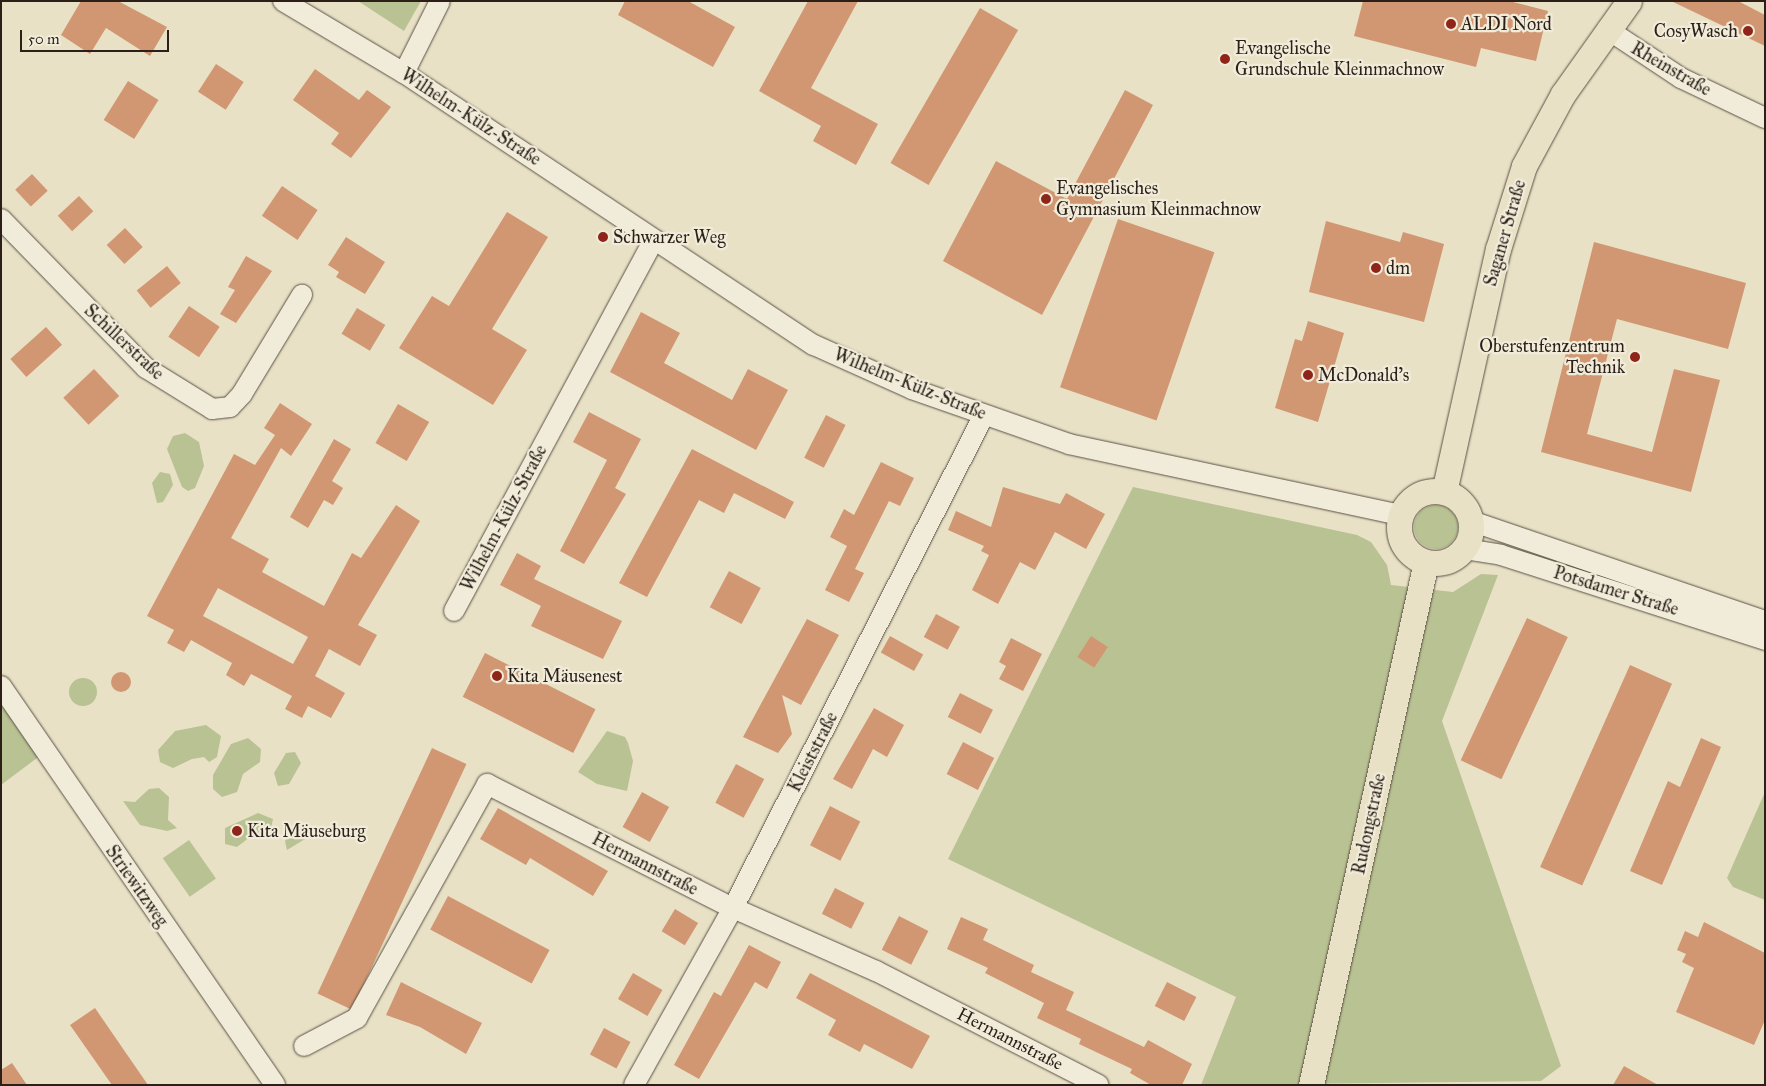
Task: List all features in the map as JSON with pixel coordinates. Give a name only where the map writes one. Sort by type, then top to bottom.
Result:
[{"type":"main road","name":"Saganer Straße","points":[[1444,492],[1498,249],[1524,166],[1563,94],[1607,29],[1629,1]]},
{"type":"main road","points":[[1444,492],[1462,502],[1471,521],[1465,549],[1448,562],[1426,562],[1412,556],[1402,542],[1401,516],[1418,495],[1444,492]]},
{"type":"main road","name":"Rudongstraße","points":[[1311,1085],[1426,562]]},
{"type":"street","name":"Wilhelm-Külz-Straße","points":[[283,1],[404,73],[814,345],[984,415],[1069,444],[1192,474],[1401,516]]},
{"type":"street","points":[[404,73],[440,1]]},
{"type":"street","name":"Rheinstraße","points":[[1607,29],[1681,78],[1765,118]]},
{"type":"street","name":"Schillerstraße","points":[[1,219],[146,368],[212,409],[230,407],[242,394],[302,294]]},
{"type":"street","name":"Wilhelm-Külz-Straße","points":[[454,611],[654,240]]},
{"type":"street","name":"Kleiststraße","points":[[634,1085],[733,908],[984,415]]},
{"type":"street","name":"Potsdamer Straße","points":[[1471,521],[1765,620]]},
{"type":"street","name":"Potsdamer Straße","points":[[1465,549],[1519,561],[1765,640]]},
{"type":"street","name":"Striewitzweg","points":[[1,686],[275,1085]]},
{"type":"street","name":"Hermannstraße","points":[[304,1046],[356,1018],[487,784],[733,908],[876,971],[1099,1085]]},
{"type":"green space","points":[[358,1],[421,1],[404,31]]},
{"type":"green space","points":[[185,433],[199,442],[204,466],[195,488],[188,491],[182,487],[167,449],[173,436]]},
{"type":"green space","points":[[160,472],[170,474],[173,485],[163,502],[157,503],[152,483]]},
{"type":"green space","points":[[1133,487],[1357,535],[1371,542],[1387,565],[1391,585],[1453,592],[1481,574],[1498,575],[1442,721],[1561,1066],[1541,1081],[1201,1085],[1236,997],[948,859]]},
{"type":"green space","points":[[1440,505],[1452,511],[1457,518],[1457,536],[1452,543],[1445,548],[1432,549],[1424,546],[1417,539],[1414,523],[1417,515],[1424,508]]},
{"type":"green space","points":[[83,678],[93,682],[97,692],[93,702],[83,706],[73,702],[69,692],[73,682]]},
{"type":"green space","points":[[1,687],[45,752],[1,785]]},
{"type":"green space","points":[[206,725],[221,736],[217,757],[209,762],[204,757],[192,759],[173,768],[160,762],[158,750],[175,731]]},
{"type":"green space","points":[[607,731],[625,737],[628,743],[633,761],[627,791],[597,784],[578,772]]},
{"type":"green space","points":[[248,738],[261,749],[260,762],[243,774],[237,792],[222,797],[213,789],[213,775],[231,744]]},
{"type":"green space","points":[[295,752],[301,763],[289,784],[278,786],[274,773],[286,753]]},
{"type":"green space","points":[[159,788],[169,797],[168,820],[177,828],[167,831],[140,825],[123,801],[135,802],[149,789]]},
{"type":"green space","points":[[1765,792],[1765,900],[1733,887],[1727,878]]},
{"type":"green space","points":[[258,813],[273,819],[270,832],[250,837],[237,847],[225,844],[225,828]]},
{"type":"green space","points":[[304,823],[310,827],[310,836],[287,850],[285,841],[295,826]]},
{"type":"green space","points":[[189,840],[216,879],[190,897],[163,858]]},
{"type":"building","points":[[81,1],[118,1],[167,27],[150,56],[106,28],[90,54],[61,35]]},
{"type":"building","points":[[625,1],[688,1],[735,27],[713,67],[618,15]]},
{"type":"building","points":[[808,1],[858,1],[811,88],[878,124],[856,165],[813,141],[821,126],[759,91]]},
{"type":"building","name":"ALDI Nord","points":[[1363,1],[1509,1],[1548,11],[1536,61],[1481,48],[1476,67],[1354,36]]},
{"type":"building","name":"CosyWasch","points":[[1671,1],[1738,1],[1765,15],[1765,46]]},
{"type":"building","points":[[980,8],[1018,30],[929,185],[890,163]]},
{"type":"building","points":[[216,64],[244,82],[226,110],[198,92]]},
{"type":"building","points":[[315,69],[359,100],[367,90],[391,107],[351,158],[331,144],[339,133],[293,100]]},
{"type":"building","points":[[128,81],[159,100],[134,139],[104,120]]},
{"type":"building","points":[[1125,90],[1153,105],[1042,315],[943,261],[996,161],[1067,199]]},
{"type":"building","points":[[32,174],[48,191],[31,207],[15,190]]},
{"type":"building","points":[[282,186],[318,210],[298,240],[262,216]]},
{"type":"building","points":[[79,196],[93,211],[72,231],[58,216]]},
{"type":"building","points":[[507,212],[548,237],[492,329],[527,350],[493,405],[399,348],[432,296],[449,306]]},
{"type":"building","points":[[1118,219],[1214,252],[1156,421],[1060,387]]},
{"type":"building","name":"dm","points":[[1326,221],[1400,242],[1403,232],[1444,244],[1424,322],[1309,292]]},
{"type":"building","points":[[125,228],[143,247],[124,264],[107,245]]},
{"type":"building","points":[[346,237],[385,262],[365,294],[336,277],[339,272],[328,265]]},
{"type":"building","points":[[1594,242],[1746,283],[1728,349],[1617,319],[1587,434],[1652,452],[1674,369],[1720,380],[1691,492],[1541,452]]},
{"type":"building","points":[[246,256],[272,271],[236,323],[220,314],[235,290],[228,287]]},
{"type":"building","points":[[167,266],[181,283],[151,308],[137,291]]},
{"type":"building","points":[[189,306],[220,327],[199,357],[168,337]]},
{"type":"building","points":[[357,308],[385,325],[370,351],[342,334]]},
{"type":"building","points":[[641,312],[680,333],[664,363],[732,400],[748,369],[788,390],[756,450],[610,372]]},
{"type":"building","name":"McDonald's","points":[[1308,321],[1344,333],[1318,422],[1275,408],[1295,339],[1302,341]]},
{"type":"building","points":[[46,327],[62,345],[26,377],[10,359]]},
{"type":"building","points":[[94,369],[119,396],[89,425],[63,398]]},
{"type":"building","points":[[280,403],[312,424],[291,456],[281,448],[231,538],[269,559],[262,572],[324,606],[352,553],[361,558],[396,505],[420,521],[358,625],[377,635],[360,666],[329,649],[315,676],[345,693],[331,718],[308,706],[302,718],[285,709],[292,696],[251,674],[244,686],[226,675],[232,663],[191,640],[184,652],[167,643],[174,630],[147,616],[234,454],[255,465],[275,435],[264,428]],"holes":[[[218,588],[308,637],[293,664],[203,616]]]},
{"type":"building","points":[[398,404],[429,422],[407,461],[376,443]]},
{"type":"building","points":[[589,412],[641,439],[615,488],[626,494],[584,564],[560,551],[607,460],[573,442]]},
{"type":"building","points":[[826,415],[846,425],[824,468],[804,458]]},
{"type":"building","points":[[334,439],[351,449],[332,481],[343,488],[333,505],[324,500],[308,528],[290,517]]},
{"type":"building","points":[[692,449],[794,502],[785,519],[734,493],[724,513],[699,500],[647,597],[619,583]]},
{"type":"building","points":[[881,462],[914,478],[900,506],[889,501],[855,569],[864,573],[849,602],[825,590],[847,546],[830,537],[844,509],[854,515]]},
{"type":"building","points":[[1003,487],[1060,504],[1066,493],[1105,514],[1086,549],[1055,532],[1035,570],[1020,562],[998,604],[972,590],[989,555],[981,551],[984,546],[948,530],[956,511],[991,527]]},
{"type":"building","points":[[517,553],[541,566],[534,579],[622,621],[603,659],[531,626],[541,606],[500,585]]},
{"type":"building","points":[[729,571],[761,588],[742,624],[710,607]]},
{"type":"building","points":[[936,614],[960,627],[948,650],[924,637]]},
{"type":"building","points":[[1527,618],[1568,637],[1501,779],[1461,760]]},
{"type":"building","points":[[807,619],[839,635],[801,705],[782,695],[792,734],[778,753],[743,737]]},
{"type":"building","points":[[890,636],[923,654],[914,671],[881,653]]},
{"type":"building","points":[[1091,636],[1108,647],[1094,668],[1077,657]]},
{"type":"building","points":[[1011,638],[1042,654],[1023,691],[999,679],[1006,666],[999,662]]},
{"type":"building","points":[[485,653],[595,709],[573,753],[463,697]]},
{"type":"building","points":[[1630,665],[1672,684],[1582,886],[1540,867]]},
{"type":"building","points":[[121,672],[128,675],[131,682],[128,689],[121,692],[114,689],[111,682],[114,675]]},
{"type":"building","points":[[960,693],[993,710],[981,734],[948,717]]},
{"type":"building","points":[[874,708],[904,725],[887,757],[873,749],[852,789],[833,779]]},
{"type":"building","points":[[1701,738],[1721,747],[1662,885],[1630,871],[1668,781],[1680,787]]},
{"type":"building","points":[[963,742],[994,758],[978,790],[947,774]]},
{"type":"building","points":[[432,748],[466,764],[352,1010],[317,994]]},
{"type":"building","points":[[736,764],[764,779],[744,818],[715,803]]},
{"type":"building","points":[[642,792],[669,807],[650,842],[623,827]]},
{"type":"building","points":[[830,806],[860,821],[840,861],[810,845]]},
{"type":"building","points":[[498,808],[608,871],[593,896],[530,858],[526,865],[480,839]]},
{"type":"building","points":[[835,888],[864,903],[851,929],[822,914]]},
{"type":"building","points":[[448,896],[550,950],[532,984],[430,930]]},
{"type":"building","points":[[675,909],[698,923],[685,945],[662,931]]},
{"type":"building","points":[[899,916],[928,931],[911,965],[882,950]]},
{"type":"building","points":[[961,917],[988,929],[983,940],[1034,965],[1031,972],[1074,992],[1066,1010],[1144,1047],[1148,1040],[1192,1064],[1182,1085],[1151,1085],[1130,1073],[1132,1069],[1079,1044],[1081,1039],[1037,1018],[1044,1003],[985,973],[988,968],[947,949]]},
{"type":"building","points":[[1704,922],[1765,953],[1765,1020],[1754,1045],[1676,1012],[1694,968],[1682,962],[1686,954],[1677,950],[1685,931],[1698,937]]},
{"type":"building","points":[[749,945],[781,962],[767,989],[755,982],[699,1079],[674,1065],[714,992],[721,996]]},
{"type":"building","points":[[633,973],[662,990],[647,1016],[618,999]]},
{"type":"building","points":[[810,973],[930,1036],[912,1069],[864,1044],[860,1052],[828,1035],[836,1020],[796,998]]},
{"type":"building","points":[[401,982],[482,1023],[466,1054],[420,1027],[386,1015]]},
{"type":"building","points":[[1167,982],[1196,997],[1184,1021],[1155,1006]]},
{"type":"building","points":[[95,1008],[148,1085],[112,1085],[70,1025]]},
{"type":"building","points":[[604,1028],[630,1042],[616,1069],[590,1054]]},
{"type":"building","points":[[12,1063],[27,1085],[1,1085],[1,1070]]},
{"type":"building","points":[[1624,1066],[1658,1085],[1613,1085]]},
{"type":"place","name":"ALDI Nord","points":[[1451,24]]},
{"type":"place","name":"CosyWasch","points":[[1748,31]]},
{"type":"place","name":"Evangelische Grundschule Kleinmachnow","points":[[1225,59]]},
{"type":"place","name":"Evangelisches Gymnasium Kleinmachnow","points":[[1046,199]]},
{"type":"place","name":"Schwarzer Weg","points":[[603,237]]},
{"type":"place","name":"dm","points":[[1376,268]]},
{"type":"place","name":"Oberstufenzentrum Technik","points":[[1635,357]]},
{"type":"place","name":"McDonald's","points":[[1308,375]]},
{"type":"place","name":"Kita Mäusenest","points":[[497,676]]},
{"type":"place","name":"Kita Mäuseburg","points":[[237,831]]}]
